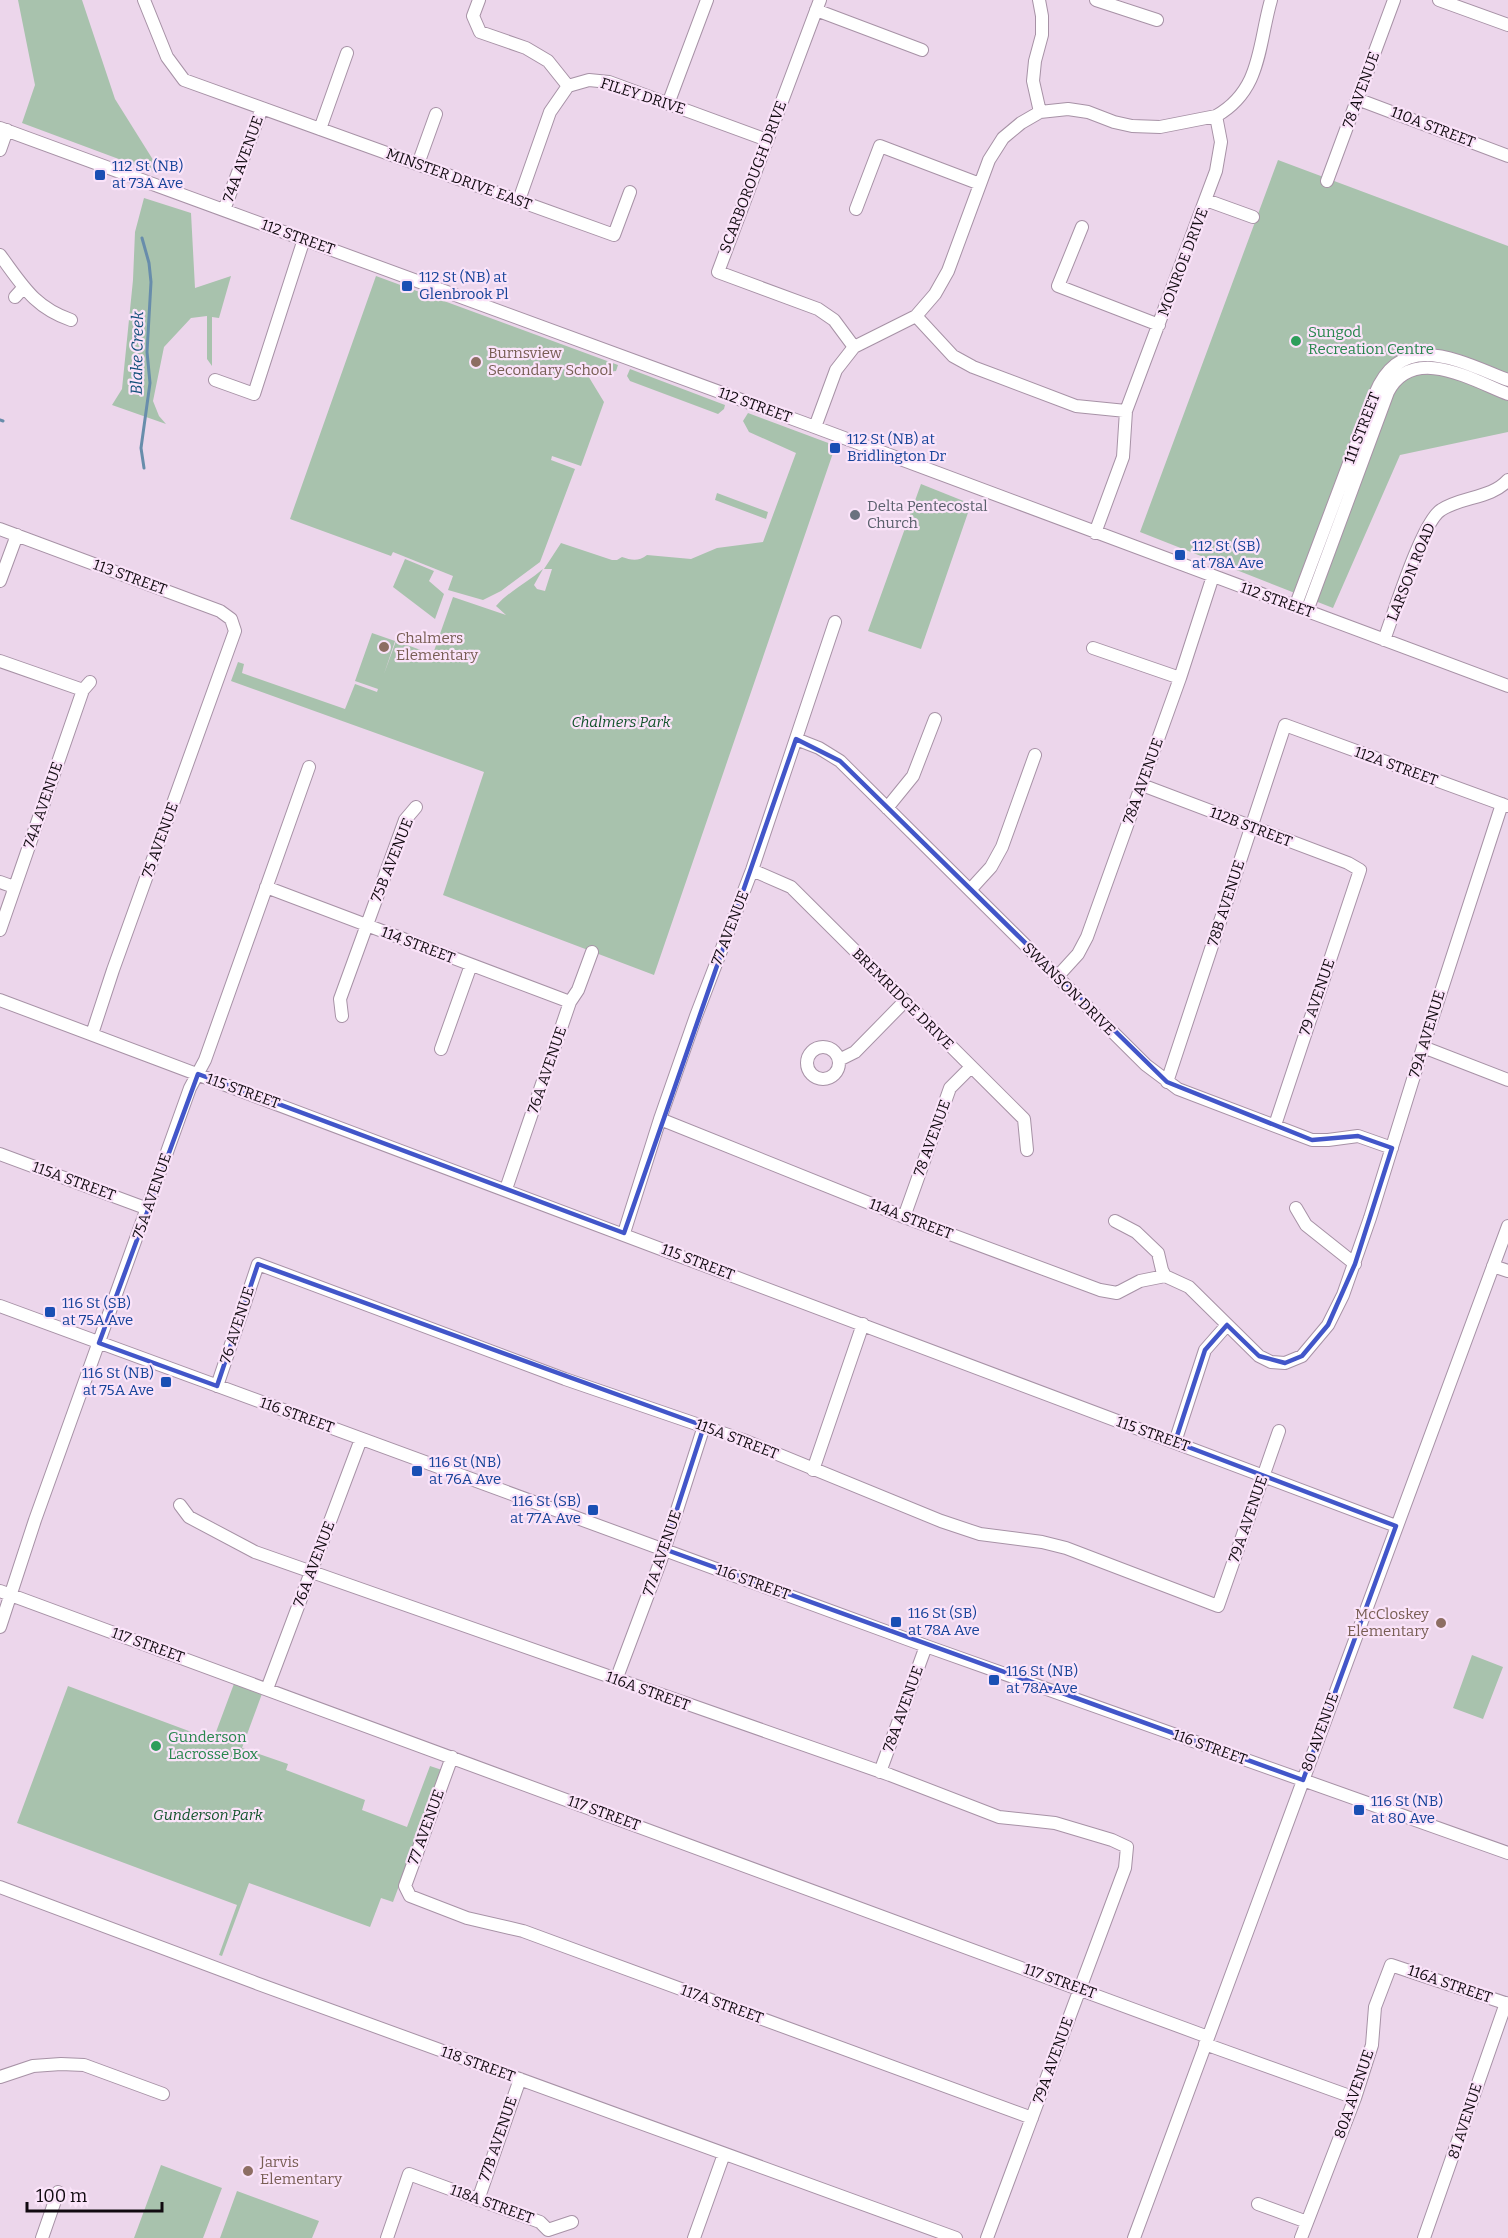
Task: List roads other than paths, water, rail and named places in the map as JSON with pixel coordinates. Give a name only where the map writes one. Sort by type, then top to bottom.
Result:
[{"type":"street","name":"MINSTER DRIVE EAST","points":[[144,0],[167,57],[184,80],[614,235],[630,192]]},
{"type":"street","points":[[479,0],[473,16],[480,32],[526,48],[548,61],[568,86],[550,112],[519,200]]},
{"type":"street","points":[[668,104],[706,2],[693,0]]},
{"type":"street","points":[[1038,0],[1042,16],[1042,35],[1035,60],[1034,81],[1040,112]]},
{"type":"street","points":[[1096,0],[1157,20]]},
{"type":"street","points":[[815,427],[836,370],[854,347],[916,316],[935,294],[948,271],[989,160],[1003,138],[1040,112],[1068,109],[1088,112],[1132,126],[1161,127],[1216,116],[1238,100],[1246,90],[1263,43],[1271,0]]},
{"type":"street","name":"78 AVENUE","points":[[1327,181],[1394,0]]},
{"type":"street","points":[[1439,0],[1508,26]]},
{"type":"street","points":[[818,5],[921,50]]},
{"type":"street","name":"SCARBOROUGH DRIVE","points":[[818,5],[718,272],[818,309],[834,320],[854,347]]},
{"type":"street","points":[[320,129],[347,52]]},
{"type":"street","name":"FILEY DRIVE","points":[[568,86],[589,80],[609,82],[767,140]]},
{"type":"street","name":"110A STREET","points":[[1358,99],[1508,156]]},
{"type":"street","name":"74A AVENUE","points":[[224,210],[262,108]]},
{"type":"street","points":[[418,164],[436,114]]},
{"type":"street","name":"MONROE DRIVE","points":[[1095,533],[1123,457],[1126,411],[1206,200],[1220,154],[1221,142],[1216,116]]},
{"type":"street","points":[[0,150],[4,129]]},
{"type":"street","name":"112 STREET","points":[[4,129],[815,427],[1508,686]]},
{"type":"street","points":[[856,208],[880,146],[980,184]]},
{"type":"street","points":[[1206,200],[1253,217]]},
{"type":"street","points":[[1082,227],[1058,286],[1159,325]]},
{"type":"street","points":[[215,380],[254,394],[304,239]]},
{"type":"street","points":[[0,255],[37,302],[54,314],[71,320]]},
{"type":"street","points":[[15,297],[24,287]]},
{"type":"street","points":[[916,316],[953,356],[974,367],[1076,406],[1126,411]]},
{"type":"street","name":"111 STREET","points":[[1301,609],[1378,386],[1388,372],[1412,356],[1428,354],[1444,356],[1508,380]]},
{"type":"street","name":"111 STREET","points":[[1301,609],[1388,392],[1395,381],[1417,368],[1433,368],[1508,394]]},
{"type":"street","name":"LARSON ROAD","points":[[1384,640],[1424,534],[1433,517],[1440,510],[1466,498],[1494,491],[1508,480]]},
{"type":"street","name":"113 STREET","points":[[0,529],[220,611],[231,619],[235,631],[230,647]]},
{"type":"street","points":[[0,582],[17,535]]},
{"type":"street","name":"78A AVENUE","points":[[1057,976],[1078,954],[1087,937],[1180,678],[1213,576]]},
{"type":"street","name":"77 AVENUE","points":[[624,1233],[660,1119],[696,1016],[752,870],[835,622]]},
{"type":"street","name":"75 AVENUE","points":[[92,1034],[113,969],[230,647]]},
{"type":"street","points":[[1093,648],[1180,678]]},
{"type":"street","name":"74A AVENUE","points":[[0,661],[87,686],[0,930]]},
{"type":"street","points":[[887,808],[913,776],[935,719]]},
{"type":"street","name":"112A STREET","points":[[1285,724],[1505,806]]},
{"type":"street","name":"78B AVENUE","points":[[1167,1082],[1285,724]]},
{"type":"street","name":"SWANSON DRIVE","points":[[796,739],[819,748],[840,761],[1146,1065],[1167,1082],[1178,1089],[1312,1140],[1359,1136],[1392,1148]]},
{"type":"street","points":[[970,890],[991,867],[1002,847],[1035,754]]},
{"type":"street","name":"75A AVENUE","points":[[0,1628],[6,1593],[35,1520],[190,1088],[205,1060],[309,767]]},
{"type":"street","name":"112B STREET","points":[[1142,785],[1348,863],[1360,870]]},
{"type":"street","name":"79A AVENUE","points":[[1227,1325],[1259,1356],[1271,1362],[1285,1364],[1302,1356],[1328,1324],[1343,1295],[1354,1264],[1423,1047],[1505,806]]},
{"type":"street","name":"75B AVENUE","points":[[342,1016],[340,999],[405,820],[416,807]]},
{"type":"street","name":"BREMRIDGE DRIVE","points":[[752,870],[791,887],[1024,1119],[1027,1150]]},
{"type":"street","name":"79 AVENUE","points":[[1275,1125],[1360,870]]},
{"type":"street","points":[[0,882],[14,887]]},
{"type":"street","name":"114 STREET","points":[[266,887],[570,1002]]},
{"type":"street","name":"76A AVENUE","points":[[506,1189],[570,1002],[578,990],[592,952]]},
{"type":"street","points":[[441,1049],[471,965]]},
{"type":"street","name":"115 STREET","points":[[0,1000],[624,1233],[1396,1526]]},
{"type":"street","points":[[839,1060],[855,1052],[905,1001]]},
{"type":"street","points":[[1423,1047],[1508,1080]]},
{"type":"street","name":"78 AVENUE","points":[[904,1217],[950,1088],[971,1067]]},
{"type":"street","name":"114A STREET","points":[[660,1119],[904,1217],[1100,1290],[1117,1293],[1140,1281],[1165,1276]]},
{"type":"street","name":"115A STREET","points":[[0,1154],[148,1209]]},
{"type":"street","points":[[1296,1208],[1306,1225],[1354,1264]]},
{"type":"street","points":[[1115,1221],[1136,1232],[1158,1252],[1165,1276],[1189,1287],[1227,1325],[1205,1350],[1175,1442]]},
{"type":"street","name":"80 AVENUE","points":[[1134,2238],[1508,1226]]},
{"type":"street","name":"115A STREET","points":[[258,1264],[565,1379],[704,1425],[941,1521],[980,1534],[1042,1542],[1066,1548],[1218,1606]]},
{"type":"street","name":"76 AVENUE","points":[[217,1386],[258,1264]]},
{"type":"street","points":[[1493,1266],[1508,1271]]},
{"type":"street","name":"116 STREET","points":[[0,1306],[926,1646],[1508,1853]]},
{"type":"street","points":[[813,1470],[863,1324]]},
{"type":"street","name":"77A AVENUE","points":[[616,1680],[664,1549],[704,1425]]},
{"type":"street","name":"79A AVENUE","points":[[1218,1606],[1279,1431]]},
{"type":"street","name":"76A AVENUE","points":[[267,1689],[361,1439]]},
{"type":"street","name":"116A STREET","points":[[180,1505],[189,1517],[255,1552],[880,1772],[999,1817],[1055,1823],[1112,1840],[1127,1847]]},
{"type":"street","name":"117 STREET","points":[[6,1593],[1079,1988],[1206,2041],[1355,2098]]},
{"type":"street","name":"78A AVENUE","points":[[880,1772],[926,1646]]},
{"type":"street","name":"77 AVENUE","points":[[410,1896],[405,1886],[452,1757]]},
{"type":"street","name":"79A AVENUE","points":[[987,2238],[1125,1868],[1127,1847]]},
{"type":"street","name":"118 STREET","points":[[0,1887],[956,2238]]},
{"type":"street","name":"117A STREET","points":[[410,1896],[467,1918],[524,1931],[1032,2118]]},
{"type":"street","name":"116A STREET","points":[[1391,1965],[1507,2004]]},
{"type":"street","name":"80A AVENUE","points":[[1301,2238],[1355,2098],[1372,2045],[1375,2007],[1391,1965]]},
{"type":"street","name":"81 AVENUE","points":[[1424,2238],[1507,2004]]},
{"type":"street","points":[[0,2077],[33,2066],[84,2065],[163,2094]]},
{"type":"street","name":"77B AVENUE","points":[[478,2199],[520,2079]]},
{"type":"street","points":[[694,2238],[724,2154]]},
{"type":"street","name":"118A STREET","points":[[387,2238],[409,2174],[540,2222],[548,2234],[572,2222]]},
{"type":"street","points":[[42,2238],[58,2192]]},
{"type":"street","points":[[1258,2204],[1307,2222]]},
{"type":"waterway","name":"Blake Creek","points":[[142,238],[149,263],[151,282],[147,352],[150,383],[141,448],[144,468]]},
{"type":"place","name":"112 St (NB) at 73A Ave","points":[[100,175]]},
{"type":"place","name":"112 St (NB) at Glenbrook Pl","points":[[407,286]]},
{"type":"place","name":"Sungod Recreation Centre","points":[[1296,341]]},
{"type":"place","name":"Burnsview Secondary School","points":[[476,362]]},
{"type":"place","name":"112 St (NB) at Bridlington Dr","points":[[835,448]]},
{"type":"place","name":"Delta Pentecostal Church","points":[[855,515]]},
{"type":"place","name":"112 St (SB) at 78A Ave","points":[[1180,555]]},
{"type":"place","name":"Chalmers Elementary","points":[[384,647]]},
{"type":"place","name":"116 St (SB) at 75A Ave","points":[[50,1312]]},
{"type":"place","name":"116 St (NB) at 75A Ave","points":[[166,1382]]},
{"type":"place","name":"116 St (NB) at 76A Ave","points":[[417,1471]]},
{"type":"place","name":"116 St (SB) at 77A Ave","points":[[593,1510]]},
{"type":"place","name":"116 St (SB) at 78A Ave","points":[[896,1622]]},
{"type":"place","name":"McCloskey Elementary","points":[[1441,1623]]},
{"type":"place","name":"116 St (NB) at 78A Ave","points":[[994,1680]]},
{"type":"place","name":"Gunderson Lacrosse Box","points":[[156,1746]]},
{"type":"place","name":"116 St (NB) at 80 Ave","points":[[1359,1810]]},
{"type":"place","name":"Jarvis Elementary","points":[[248,2171]]},
{"type":"park label","name":"Chalmers Park","points":[[621,722]]},
{"type":"park label","name":"Gunderson Park","points":[[208,1815]]}]
